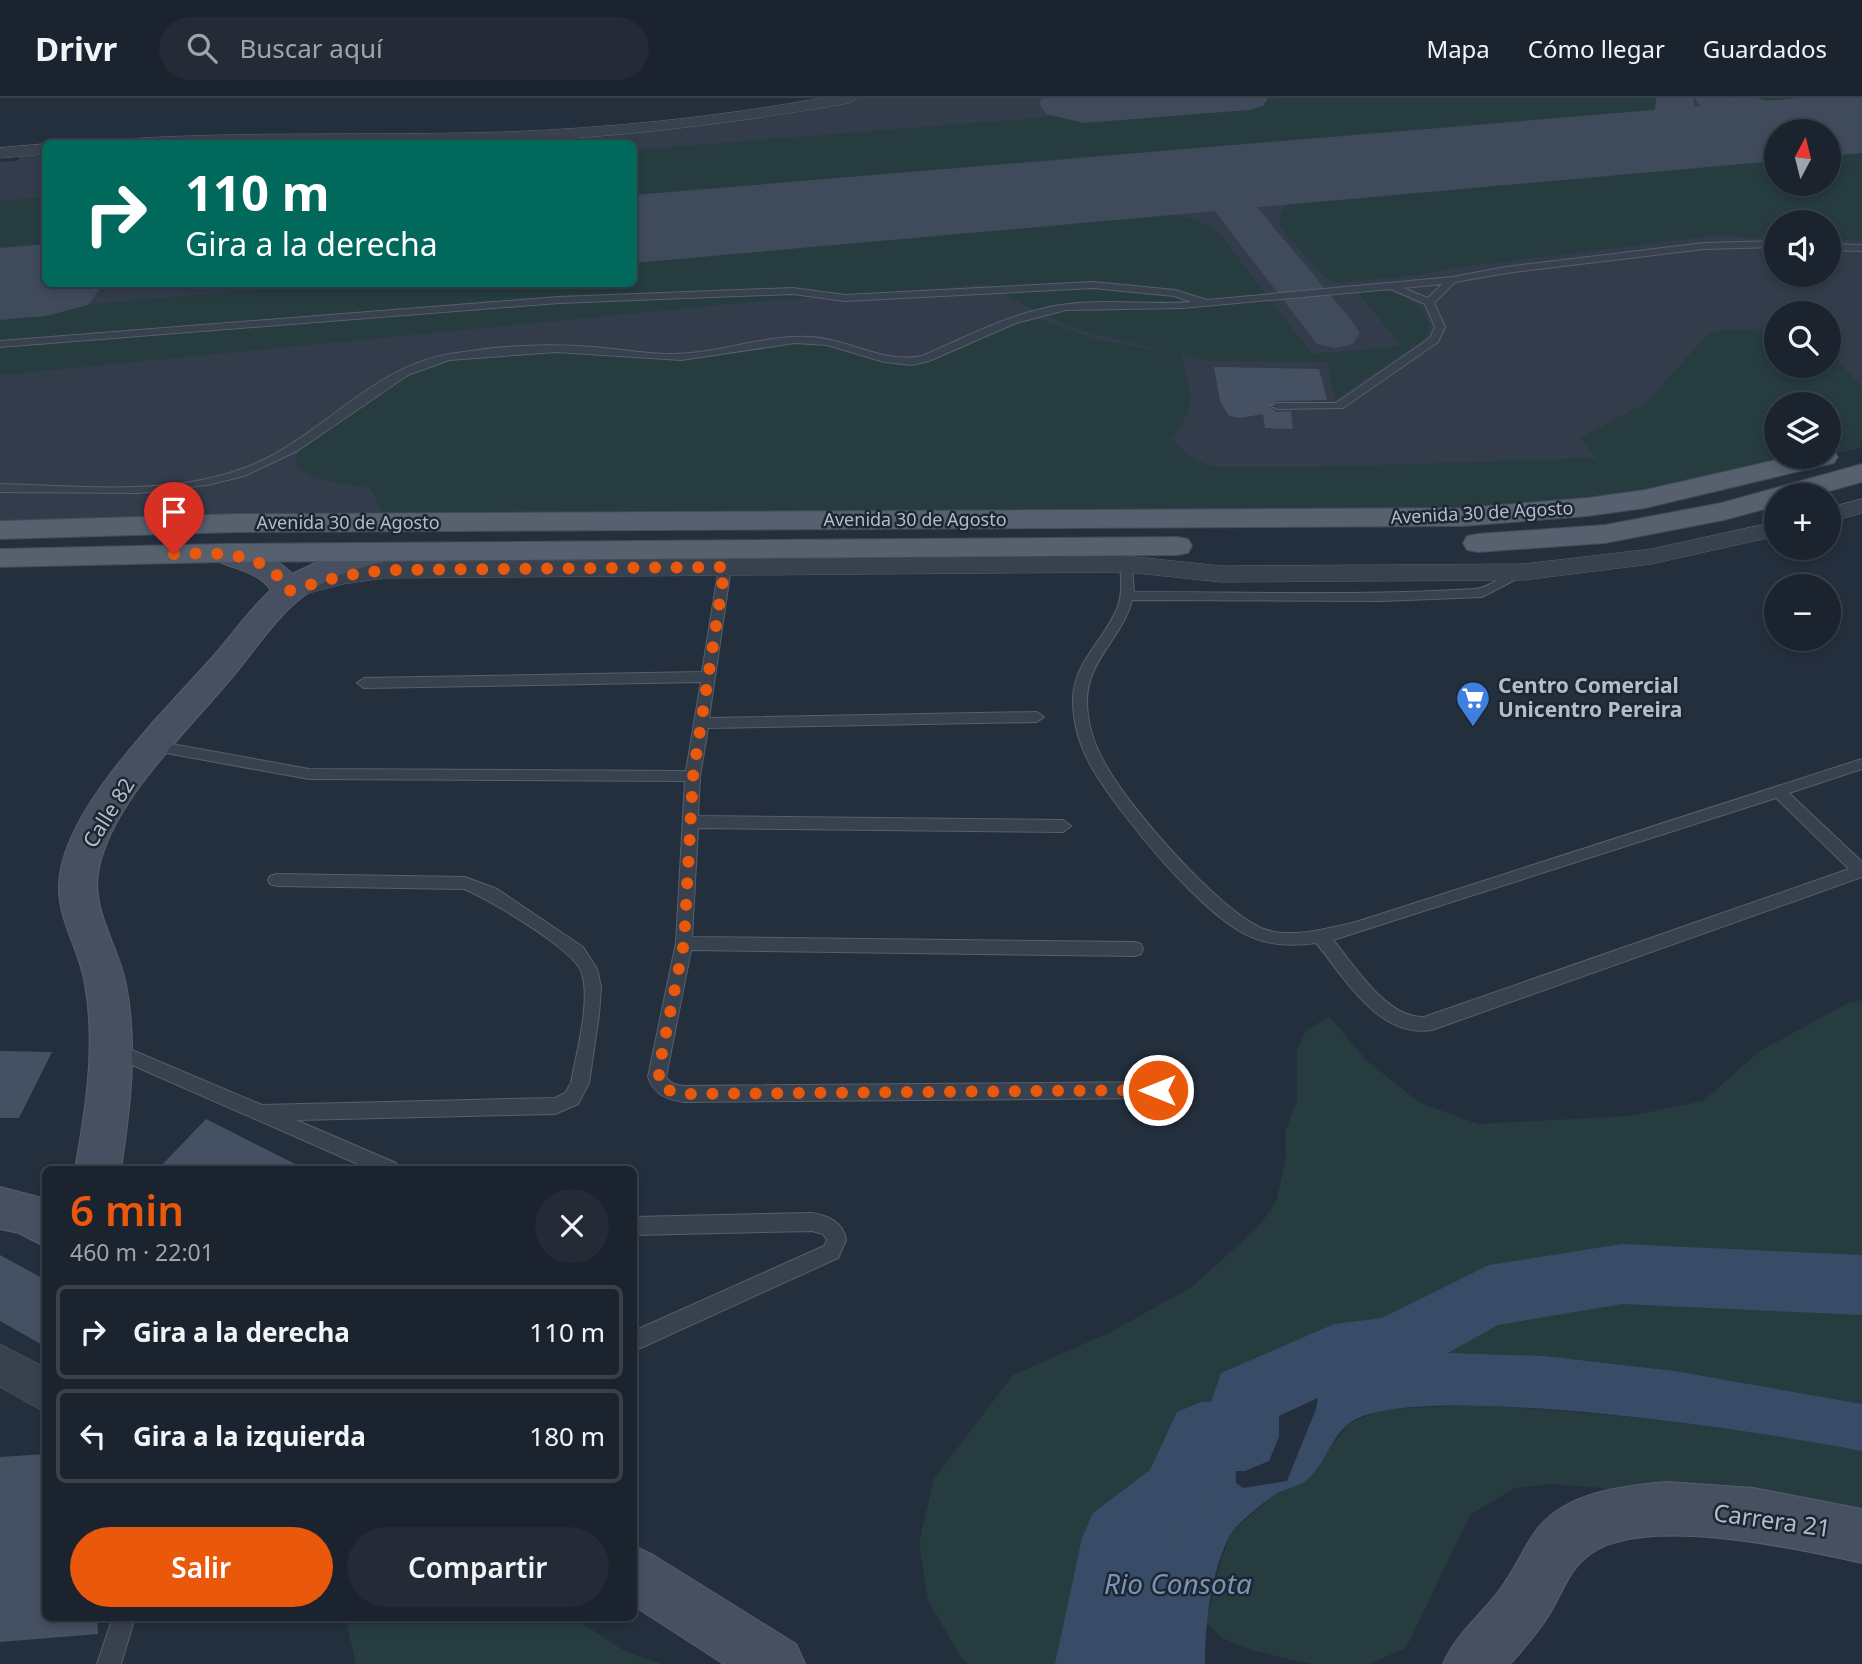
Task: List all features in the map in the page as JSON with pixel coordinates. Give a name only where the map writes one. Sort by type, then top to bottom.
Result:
[{"type":"main road","name":"Avenida 30 de Agosto","points":[[1841,452],[1862,447]]},
{"type":"main road","name":"Avenida 30 de Agosto","points":[[0,530],[237,523],[1462,517],[1562,510],[1645,499],[1771,469]]},
{"type":"main road","points":[[1826,483],[1862,473]]},
{"type":"main road","name":"Avenida 30 de Agosto","points":[[0,558],[381,552],[1122,555],[1476,543],[1605,534],[1668,523],[1764,500]]},
{"type":"street","points":[[185,140],[479,137],[589,132],[748,116],[849,98]]},
{"type":"street","points":[[0,153],[42,149]]},
{"type":"street","points":[[1841,511],[1862,506]]},
{"type":"street","points":[[224,553],[256,562],[272,570],[281,578],[288,591],[342,576],[385,570],[725,567],[1122,555],[1222,574],[1532,571],[1700,549],[1764,532]]},
{"type":"street","points":[[1532,571],[1543,539]]},
{"type":"street","name":"Calle 82","points":[[98,1166],[110,1088],[111,1048],[105,981],[80,909],[79,872],[84,852],[103,813],[155,746],[288,591],[324,570],[381,552]]},
{"type":"street","points":[[0,1208],[29,1214],[42,1222]]},
{"type":"street","points":[[0,1364],[41,1389]]},
{"type":"street","name":"Carrera 21","points":[[1472,1664],[1530,1595],[1547,1560],[1568,1536],[1591,1520],[1620,1513],[1681,1510],[1745,1514],[1862,1536]]},
{"type":"street","points":[[637,1576],[776,1664]]},
{"type":"lane","points":[[0,488],[162,488],[219,479],[273,460],[406,371],[446,358],[564,348],[680,357],[750,343],[788,339],[839,343],[886,360],[905,363],[925,359],[1030,316],[1064,307],[1167,307],[1392,287],[1704,246],[1764,244]]},
{"type":"lane","points":[[1841,247],[1862,248]]},
{"type":"lane","points":[[1429,302],[1452,280]]},
{"type":"lane","points":[[0,344],[559,300],[793,291],[845,298],[1093,285],[1175,293],[1206,303]]},
{"type":"lane","points":[[1277,406],[1325,408],[1345,404],[1434,340],[1440,327],[1429,302],[1392,287]]},
{"type":"lane","points":[[1122,555],[1130,583],[1129,596],[1122,614],[1091,660],[1082,679],[1080,696],[1082,719],[1099,768],[1121,802],[1208,898],[1255,933],[1294,939],[1356,928],[1862,764]]},
{"type":"lane","points":[[725,567],[693,776],[684,943],[657,1077],[664,1089],[674,1093],[1158,1090]]},
{"type":"lane","points":[[1129,596],[1382,597],[1482,593],[1532,571]]},
{"type":"lane","points":[[364,683],[707,677]]},
{"type":"lane","points":[[703,723],[1037,717]]},
{"type":"lane","points":[[155,746],[309,774],[693,776]]},
{"type":"lane","points":[[1320,936],[1391,1017],[1419,1026],[1432,1023],[1862,871],[1779,792]]},
{"type":"lane","points":[[692,822],[1063,826]]},
{"type":"lane","points":[[262,1113],[555,1106],[567,1103],[576,1095],[580,1083],[592,991],[591,974],[577,951],[475,885],[445,881],[276,880]]},
{"type":"lane","points":[[684,943],[1135,948]]},
{"type":"lane","points":[[111,1048],[382,1166]]},
{"type":"lane","points":[[637,1226],[824,1223],[834,1229],[837,1245],[831,1252],[637,1340]]},
{"type":"lane","points":[[109,1664],[123,1621]]},
{"type":"shaded area","points":[[849,98],[1862,98],[1862,447],[1841,452],[1841,392],[1764,392],[1764,459],[0,530],[0,162],[17,161],[21,156],[42,156],[42,287],[637,287],[637,140],[282,140],[617,130]]},
{"type":"green space","points":[[1289,98],[1663,98],[1664,104],[1654,117],[637,204],[637,150]]},
{"type":"green space","points":[[1735,98],[1862,98],[1862,101],[1773,108]]},
{"type":"green space","points":[[1862,148],[1862,240],[1841,240],[1841,210],[1764,210],[1764,238],[1709,236],[1453,268],[1417,275],[1336,283],[1324,277],[1280,227],[1283,211],[1296,200],[1764,157],[1764,196],[1841,196],[1841,150]]},
{"type":"green space","points":[[42,197],[42,254],[0,258],[0,201]]},
{"type":"green space","points":[[1154,211],[1198,221],[1219,233],[1312,354],[1402,346],[1357,291],[1386,291],[1404,297],[1425,315],[1428,331],[1423,340],[1335,399],[1327,362],[1205,361],[1080,330],[1040,313],[986,284],[730,304],[0,375],[0,312],[289,287],[637,287],[637,257]]},
{"type":"green space","points":[[1030,316],[1096,339],[1181,355],[1190,399],[1185,417],[1171,438],[1190,457],[1213,467],[1324,467],[1597,458],[1580,438],[1646,403],[1708,334],[1764,329],[1764,378],[1841,378],[1841,364],[1862,387],[1862,447],[1841,452],[1841,392],[1764,392],[1764,469],[1775,469],[1693,489],[1587,507],[389,523],[370,488],[321,479],[295,466],[299,445],[406,371],[433,360],[536,349],[661,357],[812,340],[905,363]]},
{"type":"green space","points":[[1862,1000],[1862,1404],[1675,1371],[1545,1356],[1390,1351],[1334,1357],[1201,1436],[1143,1573],[1128,1664],[967,1664],[961,1657],[928,1601],[919,1543],[934,1479],[1013,1375],[1111,1332],[1193,1286],[1259,1226],[1276,1202],[1286,1158],[1285,1132],[1297,1101],[1297,1049],[1306,1031],[1329,1016],[1366,1060],[1420,1103],[1478,1124],[1630,1116],[1703,1101],[1760,1051],[1848,1003]]},
{"type":"green space","points":[[1480,1405],[1671,1422],[1767,1434],[1862,1451],[1862,1536],[1681,1510],[1602,1488],[1554,1484],[1515,1488],[1470,1515],[1406,1648],[1369,1664],[1311,1664],[1251,1650],[1222,1638],[1206,1623],[1220,1564],[1231,1532],[1274,1495],[1307,1480],[1348,1424],[1383,1409]]},
{"type":"green space","points":[[346,1621],[579,1621],[626,1652],[662,1664],[356,1664]]},
{"type":"water","name":"Rio Consota","points":[[1390,1351],[1545,1356],[1675,1371],[1862,1404],[1862,1451],[1678,1422],[1595,1413],[1514,1407],[1441,1406],[1383,1411],[1348,1424],[1307,1480],[1273,1496],[1250,1514],[1230,1535],[1214,1581],[1206,1631],[1205,1664],[1128,1664],[1143,1573],[1201,1436],[1245,1397],[1334,1357]],"holes":[[[1303,1397],[1318,1398],[1287,1481],[1243,1488],[1236,1483],[1236,1466],[1240,1452],[1253,1429],[1275,1412]]]},
{"type":"building","points":[[1214,367],[1319,369],[1327,400],[1276,401],[1269,407],[1277,412],[1291,411],[1293,429],[1265,428],[1263,414],[1240,418],[1229,416],[1220,401]]},
{"type":"building","points":[[0,1051],[52,1052],[19,1118],[0,1118]]},
{"type":"building","points":[[206,1119],[299,1166],[161,1166]]},
{"type":"building","points":[[0,1255],[42,1278],[42,1345],[0,1321]]},
{"type":"building","points":[[42,1454],[42,1621],[97,1621],[98,1634],[0,1642],[0,1457]]},
{"type":"waterway","points":[[1093,1664],[1118,1538],[1175,1495],[1201,1436],[1245,1437],[1245,1397],[1334,1357],[1389,1350],[1489,1296],[1622,1274],[1862,1285]]},
{"type":"taxiway","points":[[1061,98],[1058,103],[1060,106],[1084,111],[1249,98]]},
{"type":"taxiway","points":[[1672,140],[1675,98]]},
{"type":"taxiway","points":[[1714,98],[1789,119]]},
{"type":"taxiway","points":[[1211,179],[1335,333]]},
{"type":"runway","points":[[637,229],[1862,123]]},
{"type":"runway","points":[[0,284],[42,280]]},
{"type":"place","name":"Centro Comercial Unicentro Pereira","points":[[1473,728]]},
{"type":"route","points":[[174,554],[224,553],[256,562],[281,578],[288,591],[342,576],[385,570],[725,567],[693,776],[684,943],[657,1077],[659,1083],[664,1089],[684,1094],[1158,1090]]}]
